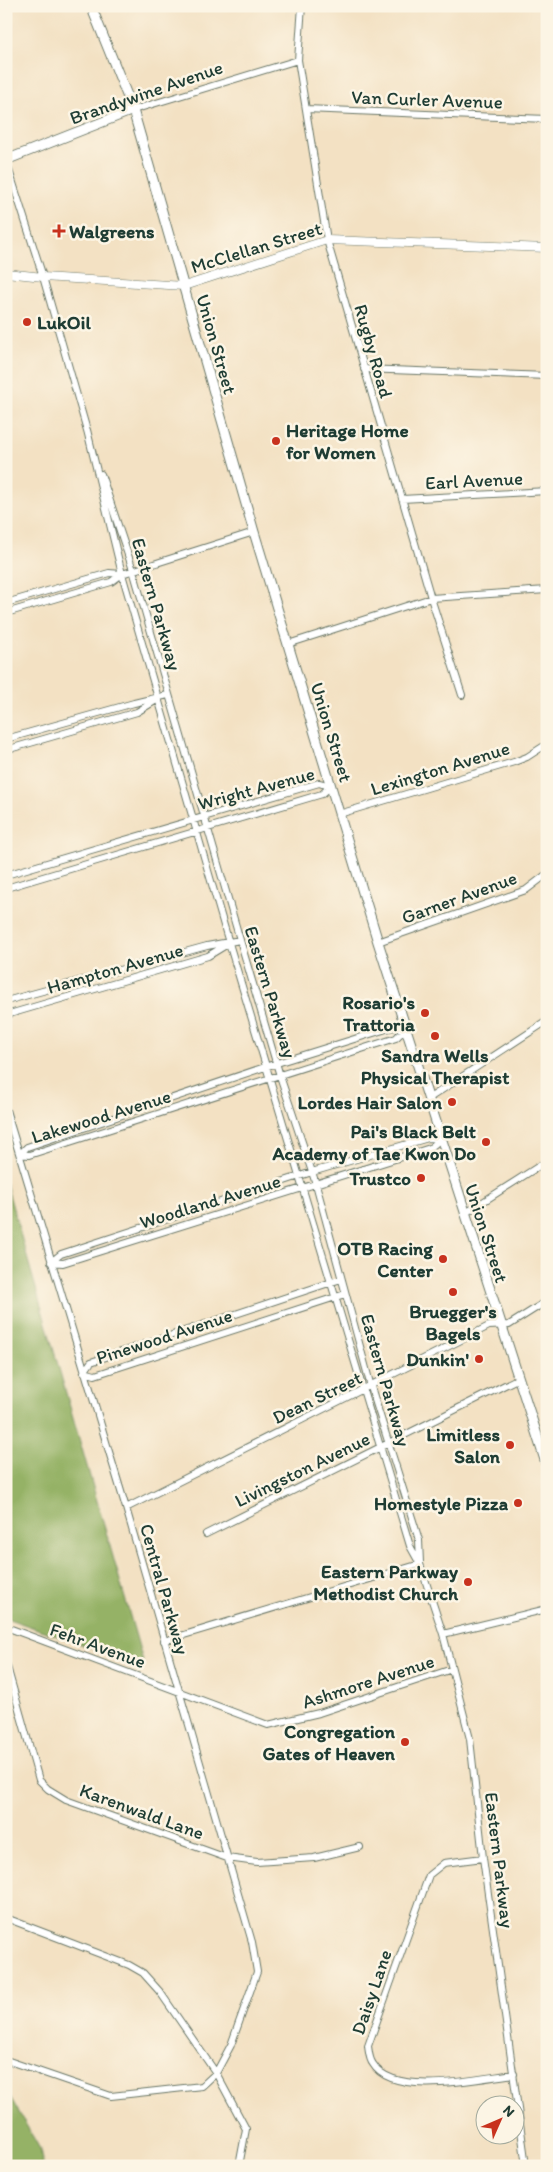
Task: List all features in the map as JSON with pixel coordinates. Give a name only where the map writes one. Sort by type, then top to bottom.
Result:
[{"type":"main road","name":"Union Street","points":[[91,6],[133,110],[254,532],[378,942],[500,1324],[545,1451],[547,1466]]},
{"type":"main road","name":"Brandywine Avenue","points":[[6,160],[133,110]]},
{"type":"street","name":"Rugby Road","points":[[302,6],[298,60],[327,240],[431,598],[462,695]]},
{"type":"street","name":"Brandywine Avenue","points":[[133,110],[298,60]]},
{"type":"street","name":"Van Curler Avenue","points":[[306,109],[547,118]]},
{"type":"street","name":"Eastern Parkway","points":[[6,160],[43,277],[86,430],[122,574],[229,943],[410,1546],[420,1564],[443,1634],[470,1739],[483,1858],[526,2166]]},
{"type":"street","name":"McClellan Street","points":[[6,273],[184,286],[327,240],[547,248]]},
{"type":"street","points":[[364,370],[547,376]]},
{"type":"street","name":"Eastern Parkway","points":[[86,430],[133,570],[280,1076],[316,1184],[371,1386],[419,1540],[420,1564]]},
{"type":"street","name":"Earl Avenue","points":[[402,498],[547,491]]},
{"type":"street","points":[[6,613],[111,582],[122,574],[133,570],[254,532]]},
{"type":"street","points":[[6,603],[109,573],[122,574]]},
{"type":"street","points":[[288,644],[431,598],[547,590]]},
{"type":"street","points":[[6,750],[137,712],[168,695]]},
{"type":"street","points":[[6,739],[134,702],[158,699]]},
{"type":"street","name":"Lexington Avenue","points":[[339,814],[514,762],[527,757],[547,744]]},
{"type":"street","name":"Wright Avenue","points":[[6,875],[319,783],[331,786]]},
{"type":"street","name":"Wright Avenue","points":[[6,888],[322,794],[331,786]]},
{"type":"street","name":"Garner Avenue","points":[[378,942],[526,890],[547,874]]},
{"type":"street","name":"Hampton Avenue","points":[[6,1002],[207,946],[240,940]]},
{"type":"street","name":"Hampton Avenue","points":[[6,1015],[208,956],[229,943]]},
{"type":"street","points":[[428,1099],[547,1022]]},
{"type":"street","name":"Lakewood Avenue","points":[[20,1154],[27,1147],[277,1063],[393,1027],[405,1029]]},
{"type":"street","name":"Lakewood Avenue","points":[[20,1154],[29,1155],[280,1076],[396,1038],[405,1029]]},
{"type":"street","points":[[341,1044],[344,1055]]},
{"type":"street","name":"Central Parkway","points":[[6,1110],[126,1508],[252,1942],[257,1972],[230,2045],[216,2074]]},
{"type":"street","name":"Woodland Avenue","points":[[51,1262],[61,1254],[312,1172],[428,1138],[440,1139]]},
{"type":"street","name":"Woodland Avenue","points":[[51,1262],[63,1263],[430,1148],[440,1139]]},
{"type":"street","points":[[464,1214],[547,1161]]},
{"type":"street","name":"Pinewood Avenue","points":[[341,1279],[331,1284],[91,1362],[84,1372],[95,1375],[345,1294]]},
{"type":"street","name":"Dean Street","points":[[126,1508],[489,1326],[510,1325],[547,1301]]},
{"type":"street","name":"Livingston Avenue","points":[[206,1534],[519,1378]]},
{"type":"street","points":[[164,1641],[420,1564]]},
{"type":"street","points":[[443,1634],[547,1609]]},
{"type":"street","name":"Fehr Avenue","points":[[6,1627],[179,1691]]},
{"type":"street","name":"Karenwald Lane","points":[[6,1663],[39,1780],[48,1789],[66,1800],[227,1858],[257,1862],[314,1858],[360,1846]]},
{"type":"street","name":"Ashmore Avenue","points":[[179,1691],[268,1725],[319,1713],[452,1669]]},
{"type":"street","name":"Daisy Lane","points":[[483,1858],[444,1863],[429,1875],[368,2046],[369,2057],[378,2071],[391,2079],[404,2082],[436,2083],[514,2074]]},
{"type":"street","points":[[6,1918],[129,1965],[143,1973],[160,1992],[216,2074],[246,2129],[239,2166]]},
{"type":"street","points":[[6,2060],[111,2096],[202,2086],[216,2074]]},
{"type":"green space","points":[[6,1184],[143,1661],[132,1662],[6,1618]]},
{"type":"green space","points":[[6,2090],[40,2149],[43,2166],[6,2166]]},
{"type":"place","name":"Walgreens","points":[[59,231]]},
{"type":"place","name":"LukOil","points":[[27,322]]},
{"type":"place","name":"Heritage Home for Women","points":[[276,441]]},
{"type":"place","name":"Rosario's Trattoria","points":[[425,1013]]},
{"type":"place","name":"Sandra Wells Physical Therapist","points":[[435,1036]]},
{"type":"place","name":"Lordes Hair Salon","points":[[452,1102]]},
{"type":"place","name":"Pai's Black Belt Academy of Tae Kwon Do","points":[[486,1142]]},
{"type":"place","name":"Trustco","points":[[421,1178]]},
{"type":"place","name":"OTB Racing Center","points":[[443,1259]]},
{"type":"place","name":"Bruegger's Bagels","points":[[453,1292]]},
{"type":"place","name":"Dunkin'","points":[[479,1359]]},
{"type":"place","name":"Limitless Salon","points":[[510,1445]]},
{"type":"place","name":"Homestyle Pizza","points":[[518,1503]]},
{"type":"place","name":"Eastern Parkway Methodist Church","points":[[468,1582]]},
{"type":"place","name":"Congregation Gates of Heaven","points":[[405,1742]]}]
